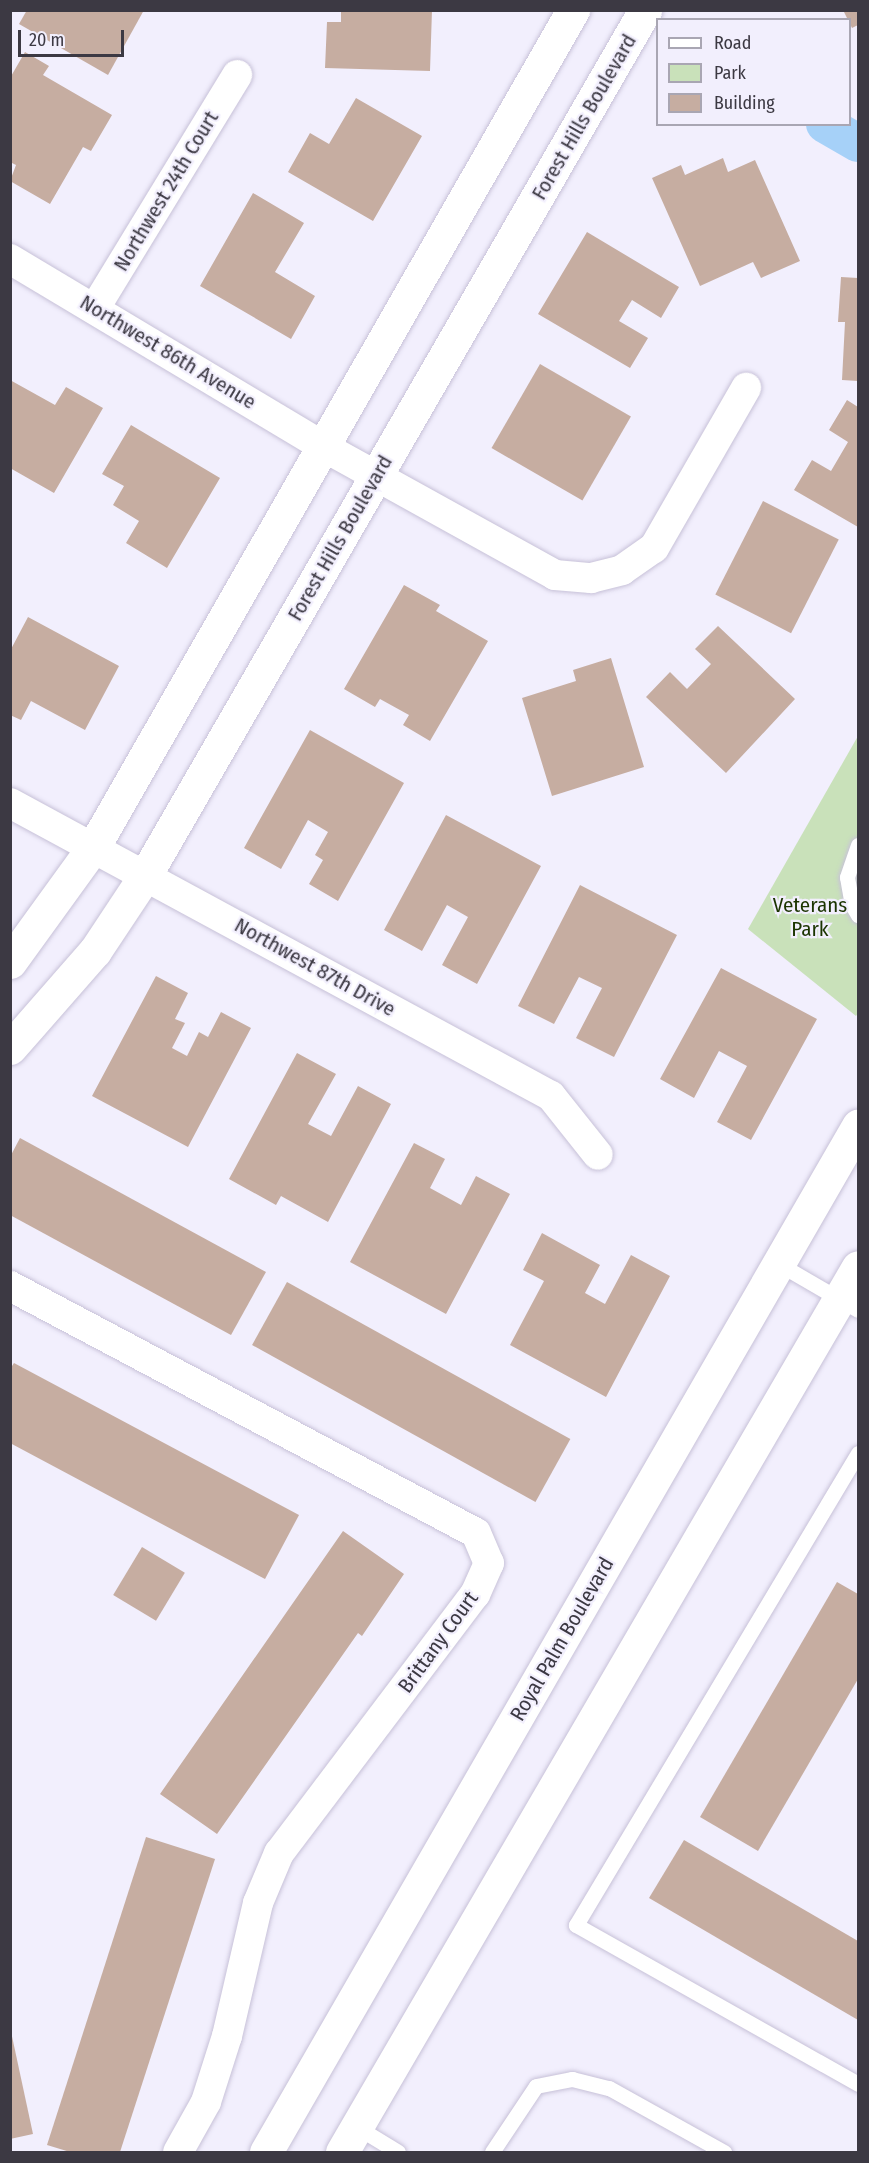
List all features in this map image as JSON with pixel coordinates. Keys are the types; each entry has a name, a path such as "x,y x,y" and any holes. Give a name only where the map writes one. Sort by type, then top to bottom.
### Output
{"street":[{"path":"10,962 94,846 573,10"},
{"name":"Forest Hills Boulevard","path":"10,1048 95,951 146,874 645,10"},
{"name":"Northwest 24th Court","path":"95,308 237,75"},
{"name":"Northwest 86th Avenue","path":"10,259 324,447 555,575 591,578 622,570 654,548 746,388"},
{"name":"Northwest 87th Drive","path":"10,803 146,874 551,1096 598,1155"},
{"name":"Royal Palm Boulevard","path":"266,2152 858,1126"},
{"path":"350,2140 849,1304 858,1267"},
{"name":"Brittany Court","path":"10,1286 476,1533 489,1563 475,1594 279,1853 258,1903 227,2036 206,2102 178,2152"}],"lane":[{"path":"858,845 847,877 852,905 858,915"},
{"path":"778,1264 849,1304"},
{"path":"858,1453 576,1925 858,2084"},
{"path":"492,2152 536,2086 572,2079 609,2088 724,2152"},
{"path":"350,2140 398,2152"}],"green space":[{"name":"Veterans Park","path":"858,736 858,1013 856,1016 748,929"}],"building":[{"path":"27,10 144,10 108,75 19,24"},
{"path":"341,10 432,10 430,71 325,68 327,22 341,22"},
{"path":"843,10 858,10 858,25 852,28 851,18 847,18"},
{"path":"25,52 49,66 43,75 112,115 91,151 83,147 50,204 10,181 16,165 10,162 10,78"},
{"path":"356,98 422,136 373,221 288,172 310,133 329,144"},
{"path":"723,158 728,172 755,160 800,261 761,278 753,262 700,286 652,178 681,165 685,175"},
{"path":"253,193 304,223 275,272 315,296 291,339 200,286"},
{"path":"587,232 679,287 661,318 632,300 619,321 648,338 630,368 538,314"},
{"path":"841,277 858,278 858,381 842,380 845,322 838,322"},
{"path":"540,364 631,416 582,501 492,448"},
{"path":"10,380 55,405 66,387 103,408 54,493 10,468"},
{"path":"847,400 858,407 858,527 794,490 812,460 831,471 848,442 829,430"},
{"path":"131,425 220,478 167,568 126,543 139,521 113,505 124,486 102,474"},
{"path":"763,501 839,540 791,633 715,595"},
{"path":"404,585 440,605 436,611 488,641 430,741 403,725 409,715 380,699 375,707 344,689"},
{"path":"28,617 119,666 85,730 31,701 21,720 10,715 10,651"},
{"path":"718,626 795,699 726,773 646,697 670,672 687,689 711,664 695,649"},
{"path":"611,658 644,767 552,796 522,698 576,681 573,670"},
{"path":"310,730 404,783 338,901 309,884 323,860 315,855 328,832 308,820 281,869 244,848"},
{"path":"446,815 541,866 477,984 442,965 468,917 447,905 422,951 384,930"},
{"path":"580,885 677,935 614,1057 576,1038 602,988 579,977 554,1024 518,1006"},
{"path":"721,968 817,1019 751,1140 717,1122 747,1066 719,1051 694,1098 660,1079"},
{"path":"156,976 188,993 175,1019 185,1023 172,1048 187,1056 199,1032 208,1037 221,1012 251,1028 188,1147 92,1096"},
{"path":"297,1053 336,1074 308,1124 331,1136 358,1086 391,1104 328,1222 281,1196 276,1205 229,1179"},
{"path":"20,1138 266,1272 231,1335 10,1215 10,1157"},
{"path":"414,1143 445,1159 430,1188 461,1205 476,1176 510,1194 446,1314 350,1262"},
{"path":"542,1233 600,1265 585,1293 605,1304 631,1255 670,1276 606,1397 510,1345 544,1281 523,1270"},
{"path":"287,1282 570,1439 535,1502 252,1345"},
{"path":"14,1363 299,1515 265,1579 10,1443 10,1369"},
{"path":"343,1531 404,1574 362,1636 358,1633 217,1834 160,1794"},
{"path":"142,1547 185,1573 156,1621 113,1595"},
{"path":"837,1582 858,1594 858,1679 758,1851 700,1817"},
{"path":"146,1837 215,1859 120,2152 70,2152 47,2145"},
{"path":"684,1840 858,1941 858,2020 649,1898"},
{"path":"10,2027 33,2134 10,2139"}],"waterway":[{"path":"828,126 858,143"}]}
